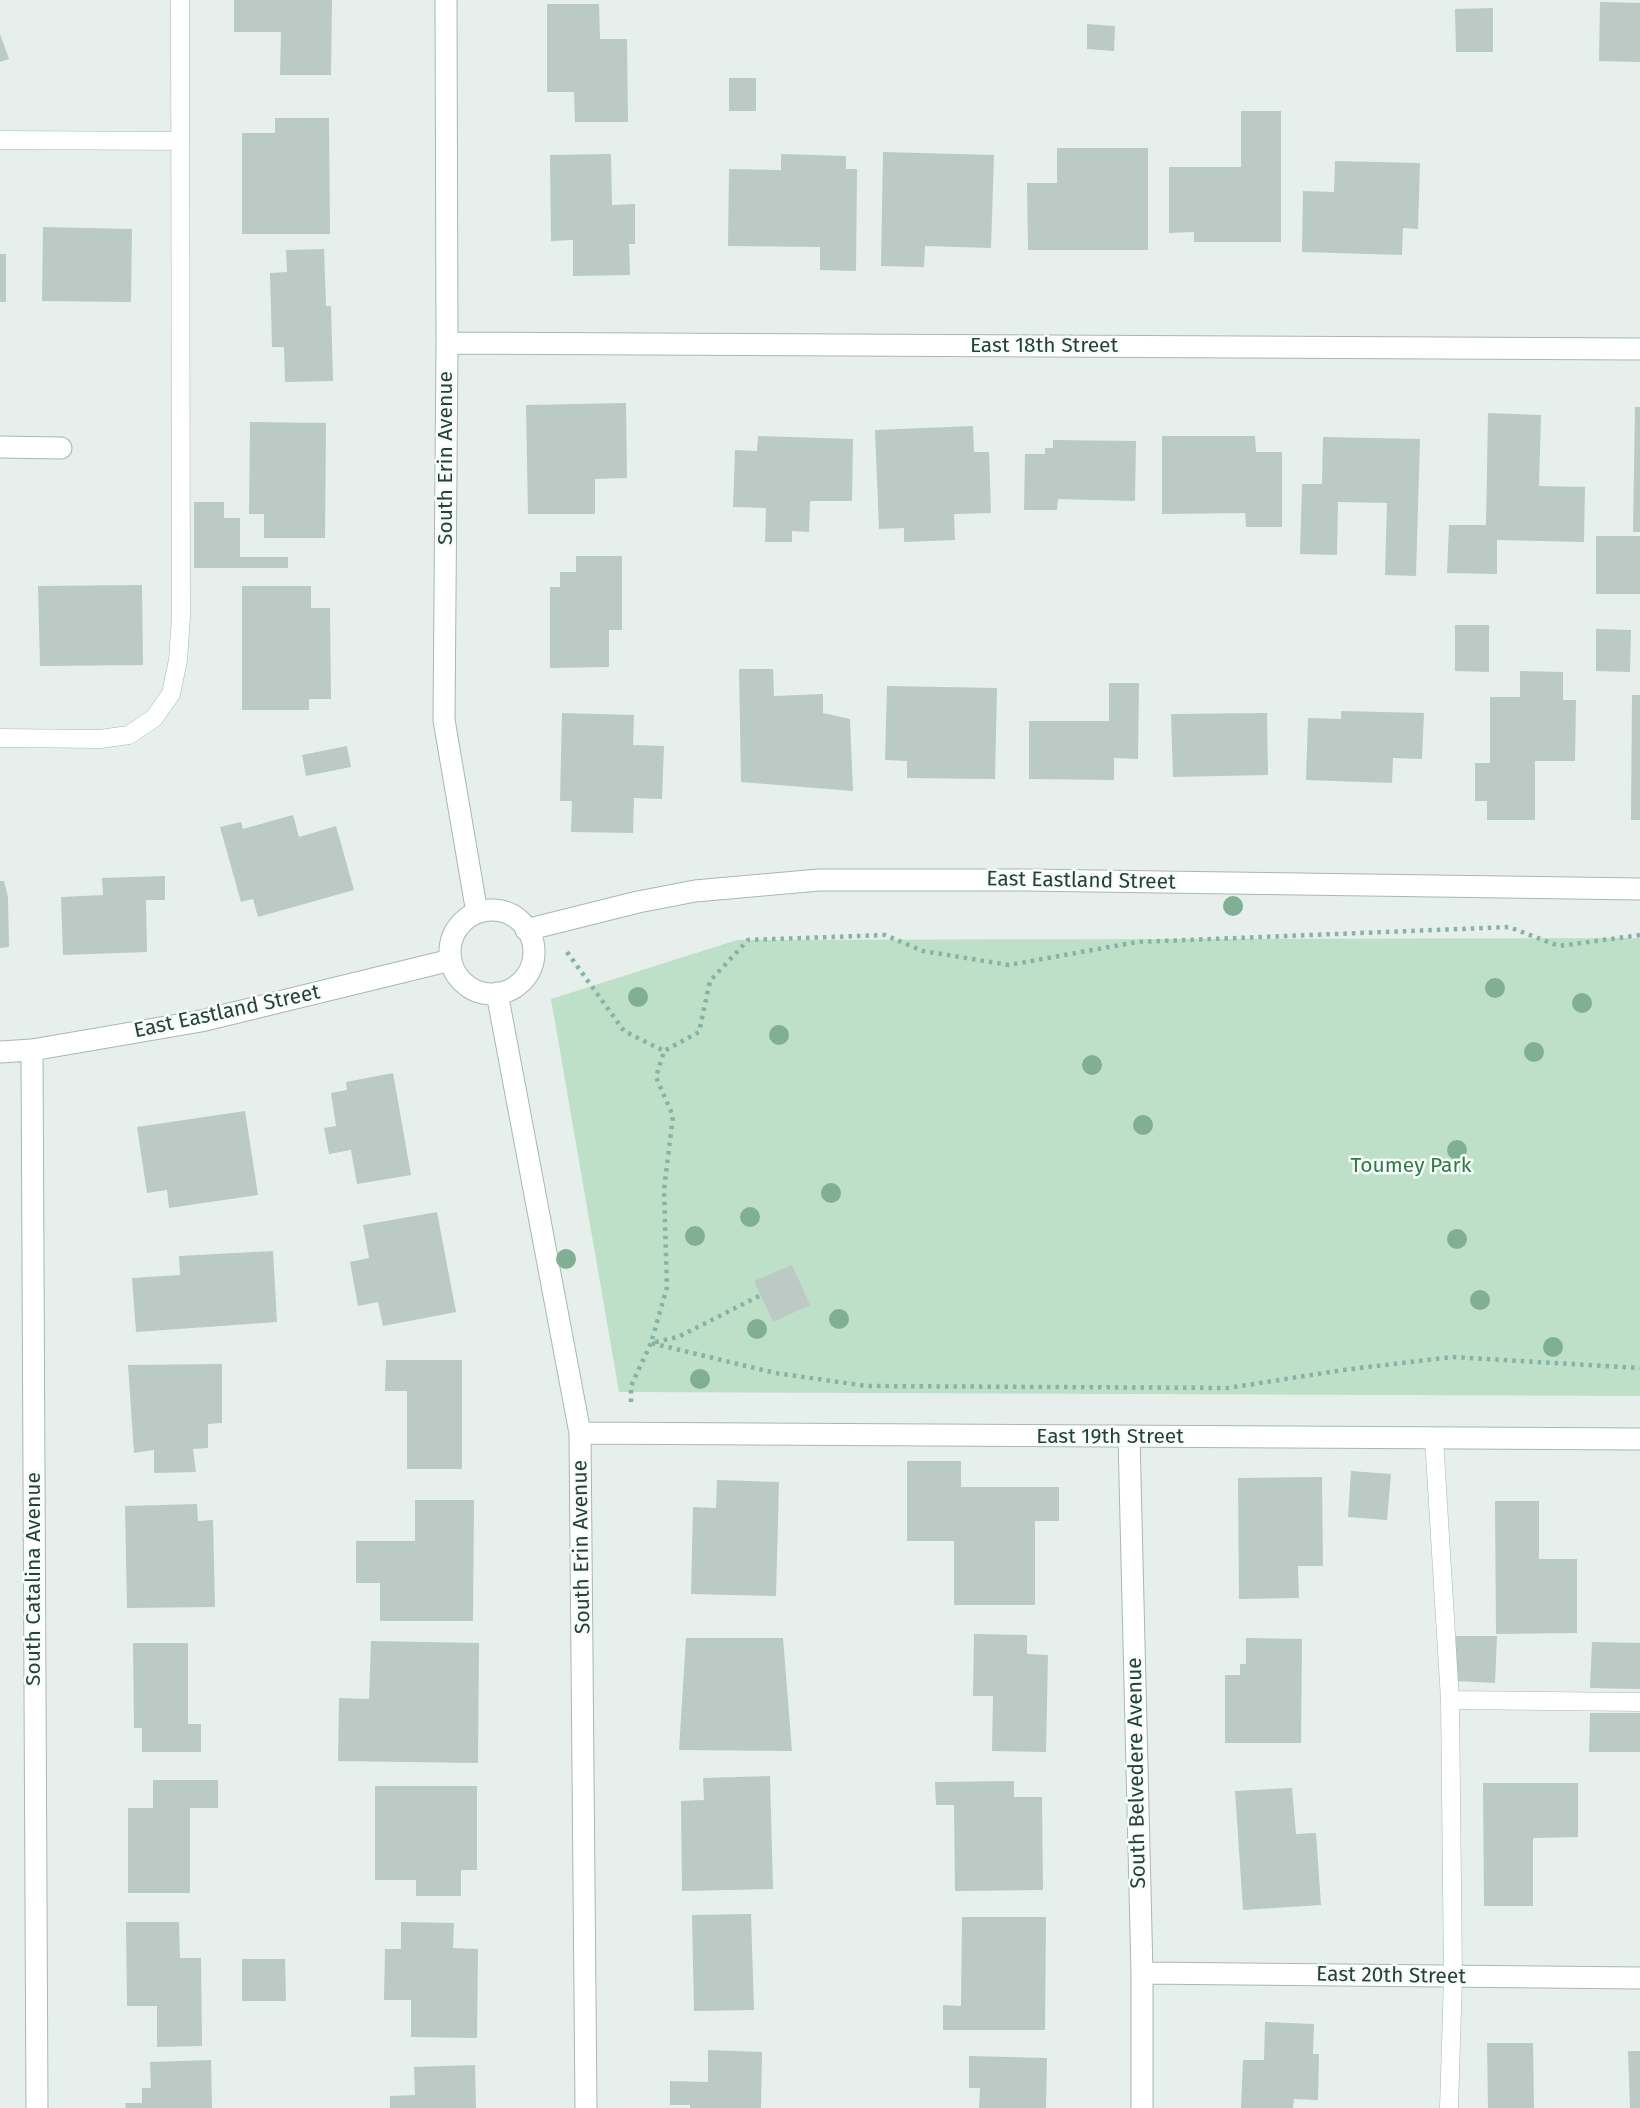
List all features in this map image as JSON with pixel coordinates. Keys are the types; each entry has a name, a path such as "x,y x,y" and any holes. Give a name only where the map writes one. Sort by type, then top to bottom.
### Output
{"street":[{"name":"South Erin Avenue","path":"446,0 444,720 477,913"},
{"name":"East 18th Street","path":"447,343 1640,349"},
{"path":"0,447 61,448"},
{"name":"East Eastland Street","path":"526,930 695,891 819,880 1026,880 1640,889"},
{"path":"485,911 500,911 514,916 526,930 532,938 532,964 517,985 505,992 478,992 457,976 451,964 449,950 460,924 472,915 485,911"},
{"name":"East Eastland Street","path":"0,1052 201,1021 451,960"},
{"name":"South Erin Avenue","path":"497,993 580,1433 586,2108"},
{"name":"South Catalina Avenue","path":"32,1049 37,2108"},
{"name":"East 19th Street","path":"580,1433 1640,1438"},
{"name":"South Belvedere Avenue","path":"1129,1437 1142,1972 1142,2108"},
{"name":"East 20th Street","path":"1142,1972 1640,1978"}],"lane":[{"path":"0,738 100,739 130,734 154,718 171,694 178,660 181,617 180,0"},
{"path":"0,139 180,142"},
{"path":"1434,1438 1450,1700 1453,1977 1449,2108"},
{"path":"1450,1700 1640,1702"}],"path":[{"path":"547,924 624,1031 664,1051"},
{"path":"630,1434 631,1386 651,1343 667,1287 664,1190 673,1116 656,1077 664,1051 699,1032 710,981 748,940 885,935 923,951 1009,965 1137,943 1509,927 1559,946 1640,935"},
{"path":"651,1343 678,1337 761,1295"},
{"path":"651,1343 775,1373 867,1386 1228,1388 1343,1370 1453,1357 1640,1368"}],"green space":[{"name":"Toumey Park","path":"1640,938 1640,1396 619,1392 551,999 737,940"}],"building":[{"path":"234,0 332,0 331,75 280,75 281,32 234,32"},
{"path":"1600,2 1640,3 1640,62 1599,61"},
{"path":"547,4 599,4 600,39 627,39 628,122 575,122 574,92 547,92"},
{"path":"1493,8 1493,52 1456,52 1455,9"},
{"path":"1087,24 1115,26 1114,51 1087,49"},
{"path":"0,34 9,59 0,62"},
{"path":"729,78 756,78 756,111 729,111"},
{"path":"1241,111 1281,111 1281,242 1194,242 1194,232 1169,233 1169,167 1241,167"},
{"path":"275,118 329,118 330,234 242,234 242,133 275,133"},
{"path":"1057,148 1148,148 1148,250 1028,250 1027,183 1057,183"},
{"path":"883,152 994,155 991,248 925,246 924,267 881,266"},
{"path":"611,154 612,205 635,204 635,244 629,244 630,275 573,276 573,240 551,241 550,155"},
{"path":"781,154 846,156 846,169 857,169 856,271 820,270 820,247 728,246 729,169 781,170"},
{"path":"1335,161 1420,163 1418,229 1403,228 1402,255 1302,252 1303,191 1334,192"},
{"path":"43,227 132,229 131,302 42,301"},
{"path":"324,249 326,306 331,306 333,381 285,382 284,347 272,347 270,273 287,272 286,250"},
{"path":"0,254 6,254 6,302 0,302"},
{"path":"626,403 627,478 595,479 595,514 528,514 526,405"},
{"path":"1635,407 1640,407 1640,532 1633,532"},
{"path":"1488,413 1541,415 1539,486 1585,487 1584,542 1497,540 1497,574 1447,573 1449,525 1486,525"},
{"path":"250,422 326,423 325,538 264,538 264,514 249,514"},
{"path":"973,426 974,452 989,452 991,513 954,514 955,540 904,542 904,528 879,529 875,430"},
{"path":"758,436 853,439 852,501 810,501 809,532 792,531 792,542 765,542 766,508 733,507 735,450 757,451"},
{"path":"1162,436 1255,436 1256,452 1282,452 1282,527 1246,527 1245,513 1162,514"},
{"path":"1323,437 1420,439 1416,576 1385,575 1387,503 1338,502 1337,555 1300,554 1302,484 1322,484"},
{"path":"1053,440 1136,441 1135,501 1058,499 1057,510 1024,510 1025,454 1045,454 1045,448 1053,448"},
{"path":"194,502 224,502 224,518 240,518 240,557 288,557 288,568 194,568"},
{"path":"1596,536 1640,536 1640,594 1596,594"},
{"path":"576,556 622,556 622,630 609,630 609,667 550,668 550,587 560,587 560,572 576,572"},
{"path":"142,585 143,665 40,666 38,586"},
{"path":"242,586 311,586 311,608 330,608 331,699 309,699 309,710 242,710"},
{"path":"1455,625 1489,625 1489,672 1455,671"},
{"path":"1596,629 1631,630 1630,672 1596,671"},
{"path":"739,669 773,669 774,696 823,694 823,713 850,719 853,791 741,782"},
{"path":"1520,671 1563,672 1563,700 1576,700 1575,761 1535,761 1535,820 1487,820 1487,801 1475,801 1475,763 1490,763 1490,697 1520,697"},
{"path":"1109,683 1139,683 1138,759 1114,758 1114,780 1029,779 1029,721 1109,721"},
{"path":"887,686 997,688 995,779 907,778 907,761 885,760"},
{"path":"1632,695 1640,695 1640,820 1631,820"},
{"path":"1341,711 1424,713 1422,759 1393,758 1392,783 1306,780 1308,718 1341,719"},
{"path":"562,713 634,715 633,745 664,746 662,799 634,798 633,833 571,832 572,801 560,801"},
{"path":"1267,713 1268,775 1173,777 1171,714"},
{"path":"347,746 351,767 306,776 302,755"},
{"path":"293,815 299,837 336,826 354,890 258,917 253,899 241,902 220,827 241,822 243,829"},
{"path":"165,876 165,900 146,900 147,952 63,955 61,897 103,895 102,878"},
{"path":"0,881 4,881 8,897 9,947 0,948"},
{"path":"393,1073 411,1175 357,1184 351,1150 329,1154 324,1128 336,1126 331,1093 347,1090 346,1082"},
{"path":"245,1111 258,1195 169,1208 167,1190 147,1193 137,1127"},
{"path":"437,1212 456,1312 383,1326 378,1302 358,1306 350,1262 369,1258 363,1225"},
{"path":"273,1251 277,1322 136,1332 132,1278 180,1275 179,1256"},
{"path":"792,1265 810,1305 773,1322 754,1281"},
{"path":"386,1360 462,1360 462,1469 407,1469 407,1391 385,1391"},
{"path":"222,1364 222,1423 208,1424 208,1448 193,1449 196,1472 154,1473 154,1450 134,1453 128,1365"},
{"path":"907,1461 961,1461 961,1487 1059,1487 1059,1521 1035,1521 1035,1605 954,1605 954,1541 907,1541"},
{"path":"1351,1471 1391,1474 1387,1520 1348,1517"},
{"path":"1322,1477 1323,1566 1298,1566 1299,1598 1239,1599 1238,1478"},
{"path":"717,1480 779,1482 776,1596 691,1594 693,1507 716,1508"},
{"path":"415,1500 474,1500 473,1621 380,1621 380,1583 356,1583 356,1541 415,1541"},
{"path":"1495,1501 1539,1501 1539,1559 1577,1559 1577,1633 1496,1634"},
{"path":"197,1504 198,1521 213,1520 215,1607 127,1608 125,1506"},
{"path":"974,1634 1027,1635 1027,1654 1048,1655 1046,1752 992,1751 993,1696 973,1696"},
{"path":"1456,1636 1497,1636 1495,1683 1455,1681"},
{"path":"686,1638 783,1638 792,1751 679,1750"},
{"path":"1246,1638 1302,1639 1301,1743 1225,1743 1225,1675 1240,1675 1240,1664 1246,1664"},
{"path":"371,1641 479,1643 478,1763 338,1761 339,1698 369,1699"},
{"path":"1592,1642 1640,1643 1640,1689 1590,1688"},
{"path":"133,1643 188,1643 188,1724 201,1724 201,1752 142,1752 142,1728 134,1728"},
{"path":"1590,1713 1640,1713 1640,1752 1589,1752"},
{"path":"770,1776 773,1889 682,1891 681,1801 704,1800 703,1778"},
{"path":"153,1780 218,1780 218,1808 190,1808 190,1893 128,1893 128,1808 153,1808"},
{"path":"1014,1781 1014,1797 1042,1797 1043,1890 955,1891 954,1805 936,1805 935,1782"},
{"path":"1483,1783 1578,1783 1578,1837 1533,1838 1533,1906 1484,1906"},
{"path":"375,1786 477,1786 477,1870 461,1870 461,1896 416,1896 416,1880 375,1880"},
{"path":"1292,1788 1296,1834 1316,1833 1321,1905 1243,1910 1235,1791"},
{"path":"751,1914 754,2010 694,2011 692,1915"},
{"path":"962,1917 1046,1917 1045,2030 943,2030 943,2005 961,2006"},
{"path":"126,1922 179,1922 180,1958 201,1958 202,2046 157,2047 157,2006 127,2006"},
{"path":"401,1922 454,1923 453,1948 478,1949 477,2038 411,2037 411,2000 384,2000 385,1949 401,1949"},
{"path":"242,1959 285,1959 286,2001 242,2001"},
{"path":"1265,2022 1314,2024 1313,2054 1319,2054 1318,2100 1294,2099 1293,2108 1241,2108 1243,2060 1264,2060"},
{"path":"1487,2043 1533,2043 1534,2108 1488,2108"},
{"path":"708,2050 762,2052 761,2108 690,2108 690,2105 670,2105 670,2081 708,2082"},
{"path":"1628,2051 1640,2051 1640,2108 1630,2108"},
{"path":"969,2056 1047,2058 1046,2108 979,2108 980,2088 969,2088"},
{"path":"211,2060 212,2108 126,2108 125,2103 142,2103 142,2088 151,2088 150,2062"},
{"path":"475,2065 476,2108 390,2108 390,2096 415,2095 414,2067"}]}
